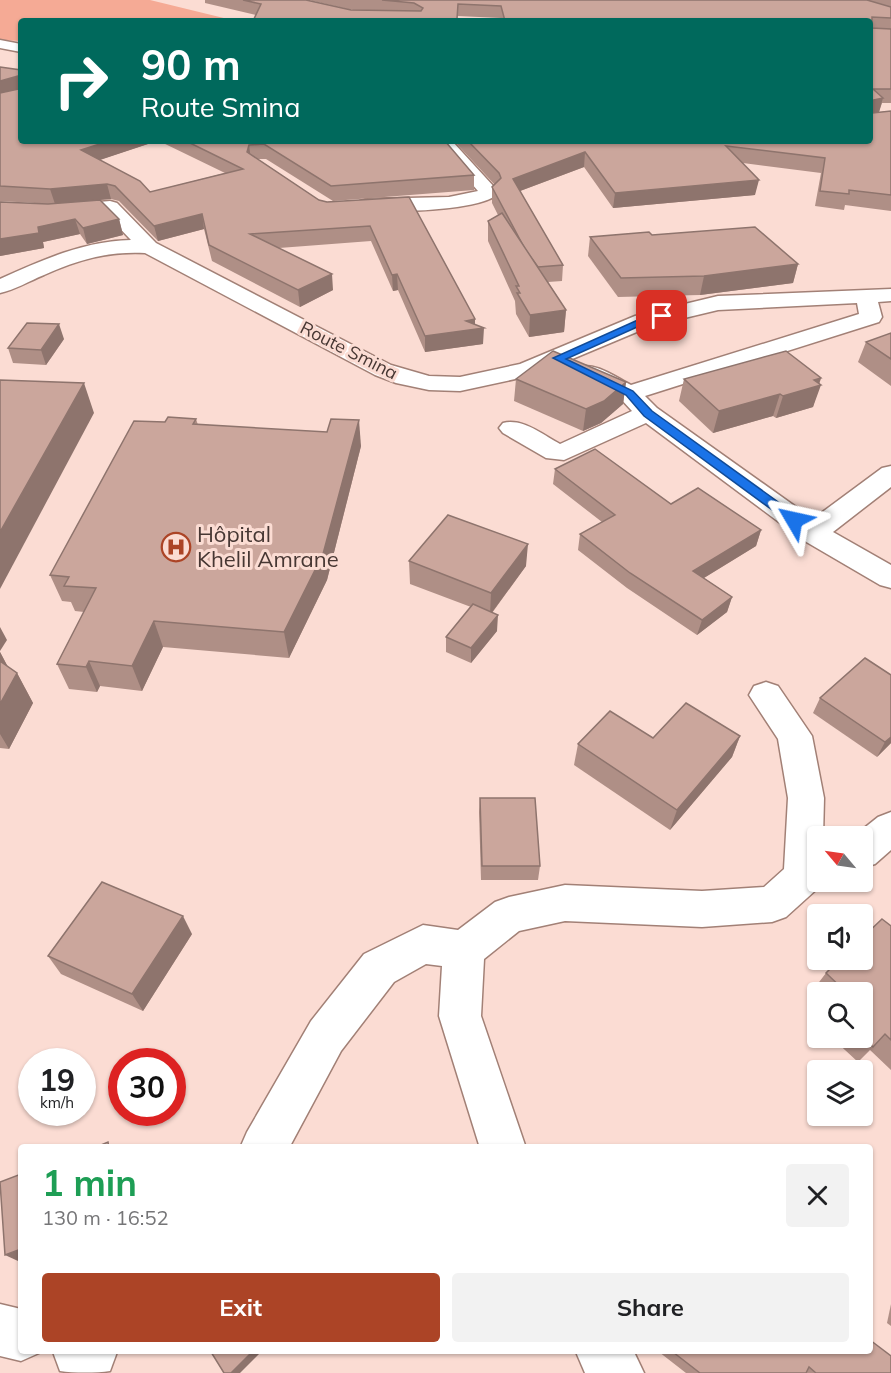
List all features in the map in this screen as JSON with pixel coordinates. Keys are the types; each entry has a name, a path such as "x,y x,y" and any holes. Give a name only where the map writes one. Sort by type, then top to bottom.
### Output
{"street":[{"path":"0,44 18,47"},
{"path":"351,207 451,202 482,198 489,193 447,144"},
{"path":"0,209 26,213 63,213 110,207 149,247"},
{"name":"Route Smina","path":"0,287 97,248 114,244 149,247 383,370 404,378 429,383 460,384 526,370 643,321 718,303 891,295"},
{"path":"629,393 871,317 866,296"},
{"path":"558,358 629,393 648,414 813,533 891,578"},
{"path":"512,428 555,452 564,452 648,414"},
{"path":"813,533 891,474"},
{"path":"766,695 795,736 806,798 807,826"},
{"path":"873,843 891,828"},
{"path":"265,1144 326,1036 379,968 423,944 464,950 509,915 565,903 702,909 772,904 807,877"},
{"path":"464,950 459,1016 502,1144"},
{"path":"0,1330 18,1334"},
{"path":"603,1354 617,1373"}],"shaded area":[{"path":"0,0 150,0 224,18 18,18 18,41 0,40"}],"building":[{"path":"243,0 306,0 351,10 421,11 423,8 414,3 382,0 867,0 891,7 891,18 504,18 501,6 458,4 457,18 254,18 261,4"},
{"path":"873,28 891,29 891,89 873,89"},
{"path":"0,67 18,70 18,76 0,81"},
{"path":"18,89 18,144 100,144 81,150 140,181 150,192 243,169 192,144 264,144 249,145 247,152 319,200 327,202 409,197 475,319 466,321 484,328 425,336 397,274 392,275 370,226 250,234 332,274 298,290 209,245 202,214 154,226 115,186 107,184 50,189 0,186 0,93"},
{"path":"873,89 883,98 873,100"},
{"path":"891,111 891,195 849,190 849,194 820,191 825,158 726,146 759,180 615,193 585,152 513,179 563,265 538,267 525,249 492,187 501,178 499,173 471,144 873,144 873,113"},
{"path":"264,144 448,144 474,175 331,186"},
{"path":"100,200 119,219 83,228 75,219 38,227 39,233 0,239 0,202 48,204"},
{"path":"502,213 566,310 530,315 517,293 520,293 516,286 519,286 488,221"},
{"path":"755,227 798,264 704,276 621,278 590,237 649,232 652,235"},
{"path":"27,323 59,324 41,350 8,348"},
{"path":"891,333 891,359 866,342"},
{"path":"553,351 626,382 604,401 586,409 516,379"},
{"path":"786,351 821,378 814,380 821,385 719,411 684,379"},
{"path":"0,380 84,383 0,532"},
{"path":"168,417 196,419 193,424 327,432 331,419 359,420 323,554 284,632 154,621 132,666 89,661 86,667 57,664 96,588 64,586 69,577 50,575 134,421 165,422"},
{"path":"595,449 671,504 698,488 761,530 693,571 732,597 702,620 630,573 580,534 615,515 555,469"},
{"path":"448,515 528,544 491,593 409,561"},
{"path":"473,604 498,615 471,648 446,637"},
{"path":"865,658 891,675 891,737 885,742 820,698"},
{"path":"0,661 17,673 0,704"},
{"path":"686,703 740,736 677,810 578,744 610,711 653,738"},
{"path":"480,798 535,798 540,866 482,866"},
{"path":"102,882 183,916 132,994 48,956"},
{"path":"882,919 891,926 891,1040 885,1034 873,1047 873,982 835,982 826,973 829,970 873,970 873,928"},
{"path":"18,1175 18,1250 5,1255 0,1182"},
{"path":"873,1342 891,1356 891,1373 816,1373 809,1367 806,1373 700,1373 676,1354 873,1354"},
{"path":"212,1354 250,1354 231,1373 224,1373"}],"place":[{"name":"Hôpital Khelil Amrane","path":"176,547"}],"route":[{"path":"662,316 643,321 558,358 629,393 648,414 794,520"}]}
